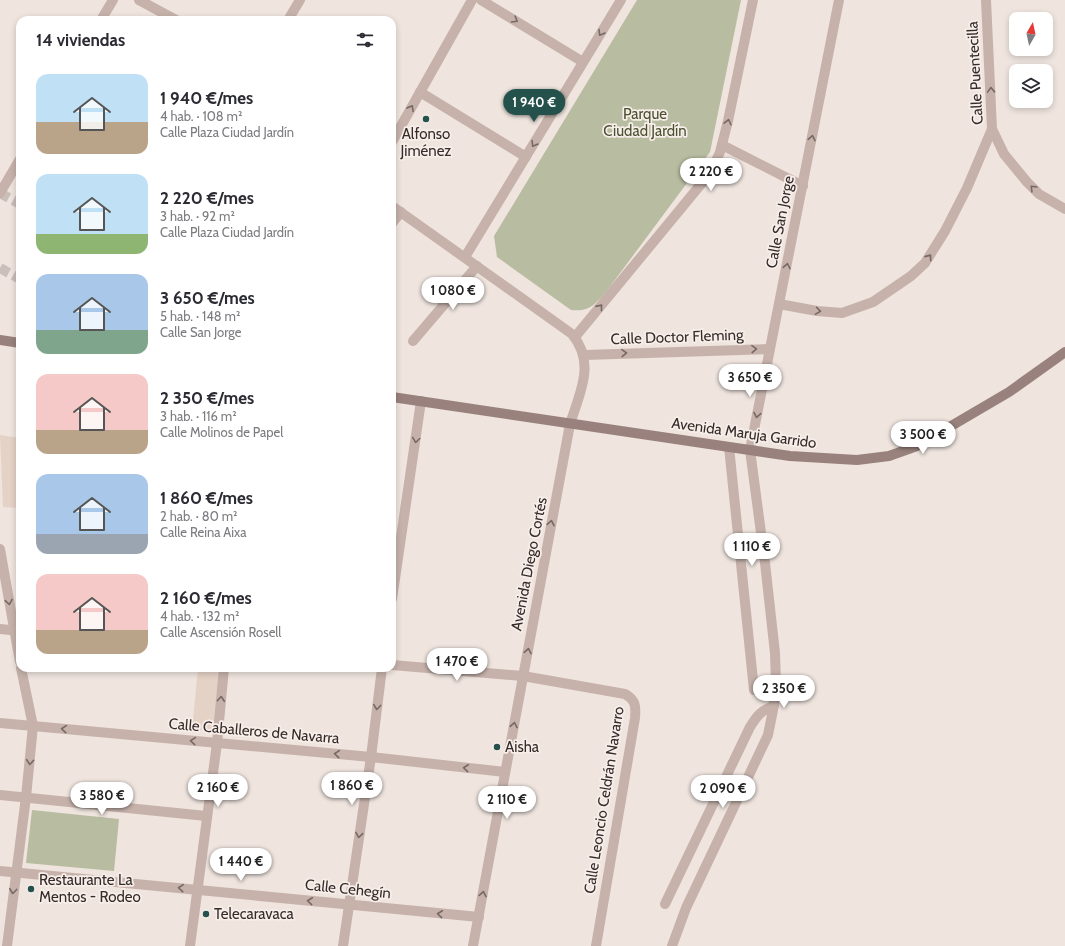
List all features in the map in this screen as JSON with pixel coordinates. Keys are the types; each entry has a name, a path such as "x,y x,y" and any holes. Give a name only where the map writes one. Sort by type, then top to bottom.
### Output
{"main road":[{"path":"0,340 16,342"},
{"name":"Avenida Maruja Garrido","path":"396,398 790,456 857,460 889,456 917,446 945,431 1009,392 1065,352"}],"street":[{"path":"103,16 113,0"},
{"path":"139,0 169,16"},
{"path":"290,16 300,0"},
{"path":"396,135 472,0"},
{"path":"481,0 583,62"},
{"path":"465,257 621,0"},
{"path":"575,337 702,185 711,172 722,145 728,121 753,0"},
{"name":"Calle San Jorge","path":"672,946 686,908 768,735 774,706 776,685 772,619 750,450 839,0"},
{"name":"Calle Puentecilla","path":"986,0 992,129 1004,154 1027,182 1039,194 1065,209"},
{"path":"420,92 526,157"},
{"path":"779,304 817,312 842,313 873,302 911,276 925,263 945,231 967,188 992,129"},
{"path":"722,145 803,186"},
{"path":"0,193 16,166"},
{"path":"396,209 575,337 580,343 585,354 586,365 584,381 570,424"},
{"path":"396,218 401,212"},
{"path":"413,340 477,266"},
{"name":"Calle Doctor Fleming","path":"585,354 770,349"},
{"path":"396,572 421,401"},
{"name":"Avenida Diego Cortés","path":"474,946 570,424"},
{"path":"729,447 754,690"},
{"path":"0,549 16,626"},
{"path":"0,629 16,631"},
{"name":"Calle Leoncio Celdrán Navarro","path":"396,665 523,676 625,694 631,697 636,708 596,946"},
{"path":"7,946 15,873 26,798 33,726 22,672"},
{"path":"190,946 206,816 217,743 224,672"},
{"path":"343,946 348,904 371,757 382,672"},
{"path":"665,904 757,714 764,709 774,706"},
{"name":"Calle Caballeros de Navarra","path":"0,723 371,757 505,772"},
{"path":"0,794 26,798 206,816"},
{"name":"Calle Cehegín","path":"0,871 479,917"}],"green space":[{"name":"Parque Ciudad Jardín","path":"637,0 741,0 710,152 606,292 591,307 583,310 571,310 497,257 494,236"},
{"path":"32,810 119,819 114,871 26,863"}],"shaded area":[{"path":"0,435 16,437 16,508 3,507"},
{"path":"198,672 224,672 218,730 192,730"}],"tunnel":[{"path":"0,193 16,202"},
{"path":"0,268 16,277"}],"place":[{"name":"Alfonso Jiménez","path":"426,119"},
{"name":"Aisha","path":"497,747"},
{"name":"Restaurante La Mentos - Rodeo","path":"31,889"},
{"name":"Telecaravaca","path":"206,914"}]}
